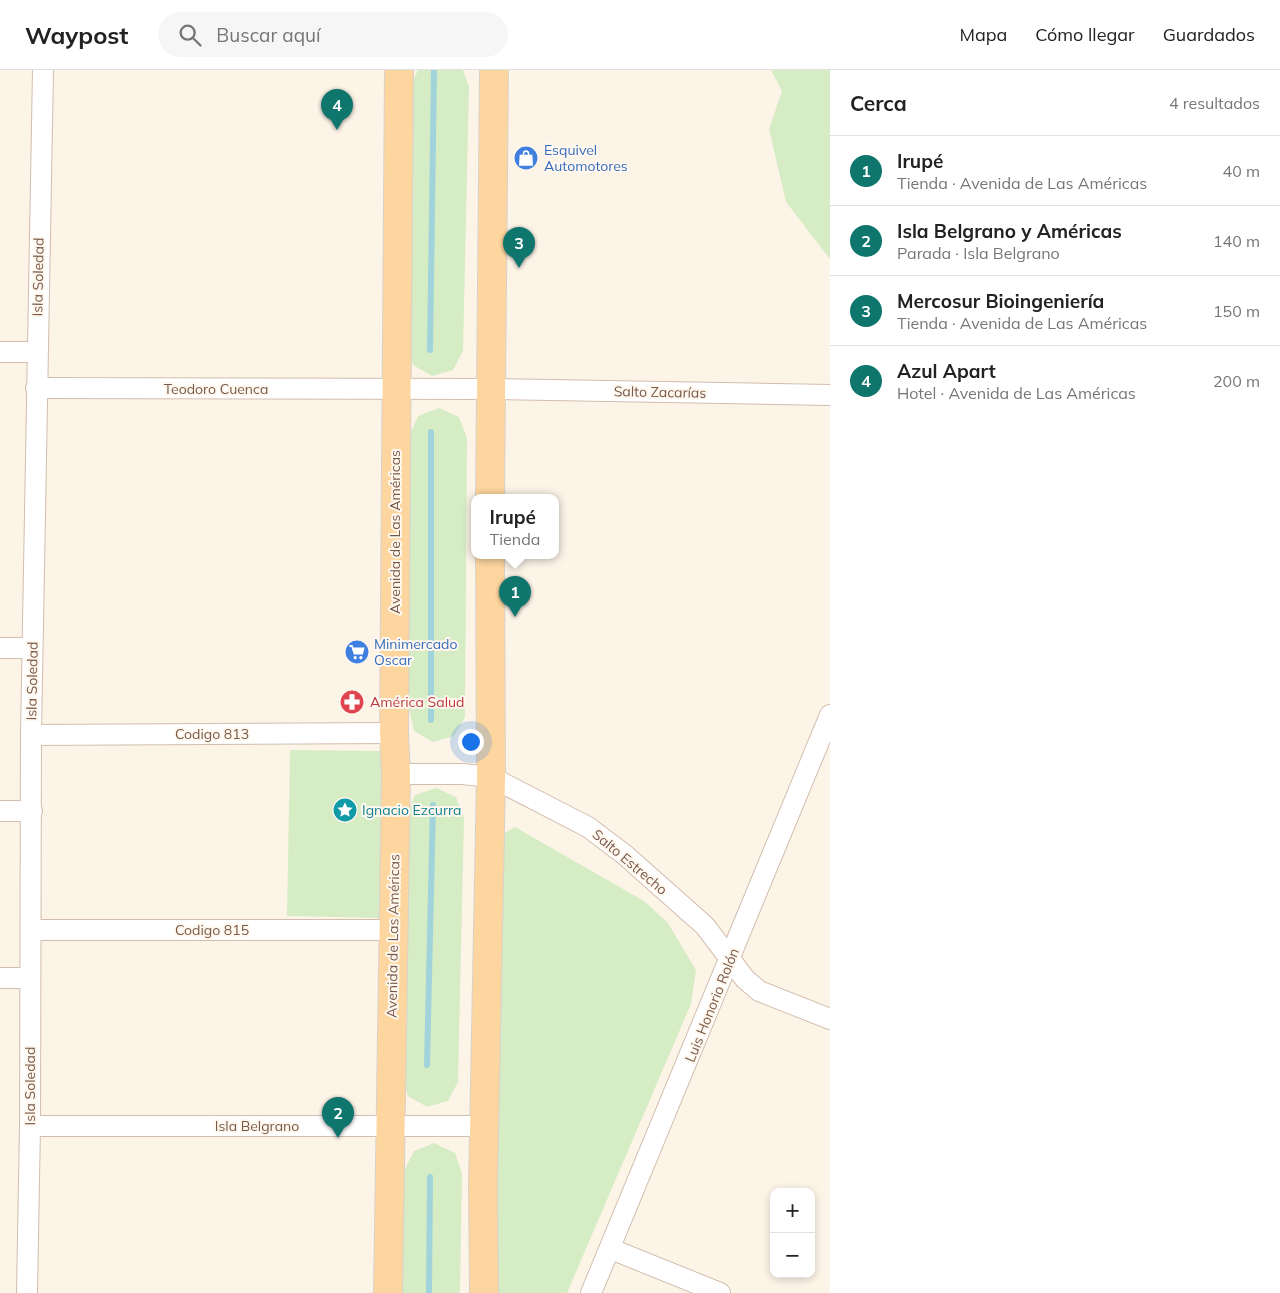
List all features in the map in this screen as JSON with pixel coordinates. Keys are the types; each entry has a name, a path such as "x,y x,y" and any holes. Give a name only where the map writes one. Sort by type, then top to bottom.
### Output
{"main road":[{"name":"Avenida de Las Américas","path":"388,1293 392,930 396,774 394,733 398,70"},
{"path":"490,494 494,70"},
{"path":"484,1293 484,1126 491,777 490,559"}],"street":[{"name":"Isla Soledad","path":"27,1293 30,1126 32,648 43,70"},
{"path":"0,352 37,352"},
{"name":"Teodoro Cuenca","path":"36,388 490,390"},
{"name":"Salto Zacarías","path":"490,390 830,396"},
{"path":"0,648 32,648"},
{"name":"Luis Honorio Rolón","path":"591,1293 611,1249 830,715"},
{"name":"Codigo 813","path":"31,735 394,733"},
{"name":"Salto Estrecho","path":"396,774 462,774 491,777 588,828 625,855 705,926 745,979 759,991 830,1019"},
{"path":"0,811 32,811"},
{"name":"Codigo 815","path":"31,930 392,930"},
{"path":"0,978 30,978"},
{"name":"Isla Belgrano","path":"30,1126 484,1126"},
{"path":"611,1249 720,1293"}],"green space":[{"path":"418,70 463,70 469,87 463,351 453,370 432,376 413,365 407,344 411,85"},
{"path":"771,70 830,70 830,259 786,202 769,129 782,91"},
{"path":"439,408 459,417 467,438 465,717 454,736 433,742 414,731 409,710 409,436 418,416"},
{"path":"290,750 384,751 382,918 287,916"},
{"path":"436,788 456,797 464,818 458,1082 448,1101 427,1107 408,1096 402,1075 406,816 415,795"},
{"path":"515,827 644,901 668,923 696,970 691,1004 567,1293 496,1293 503,834"},
{"path":"434,1143 455,1153 462,1173 460,1293 402,1293 404,1171 414,1151"}],"waterway":[{"path":"430,350 434,72"},
{"path":"431,432 431,720"},
{"path":"427,1065 433,805"},
{"path":"429,1293 430,1177"}],"place":[{"name":"Azul Apart","path":"337,130"},
{"name":"Esquivel Automotores","path":"526,158"},
{"name":"Mercosur Bioingeniería","path":"519,268"},
{"name":"Irupé","path":"515,617"},
{"name":"Minimercado Oscar","path":"357,652"},
{"name":"América Salud","path":"352,702"},
{"name":"Ignacio Ezcurra","path":"345,810"},
{"name":"Isla Belgrano y Américas","path":"338,1138"}]}
